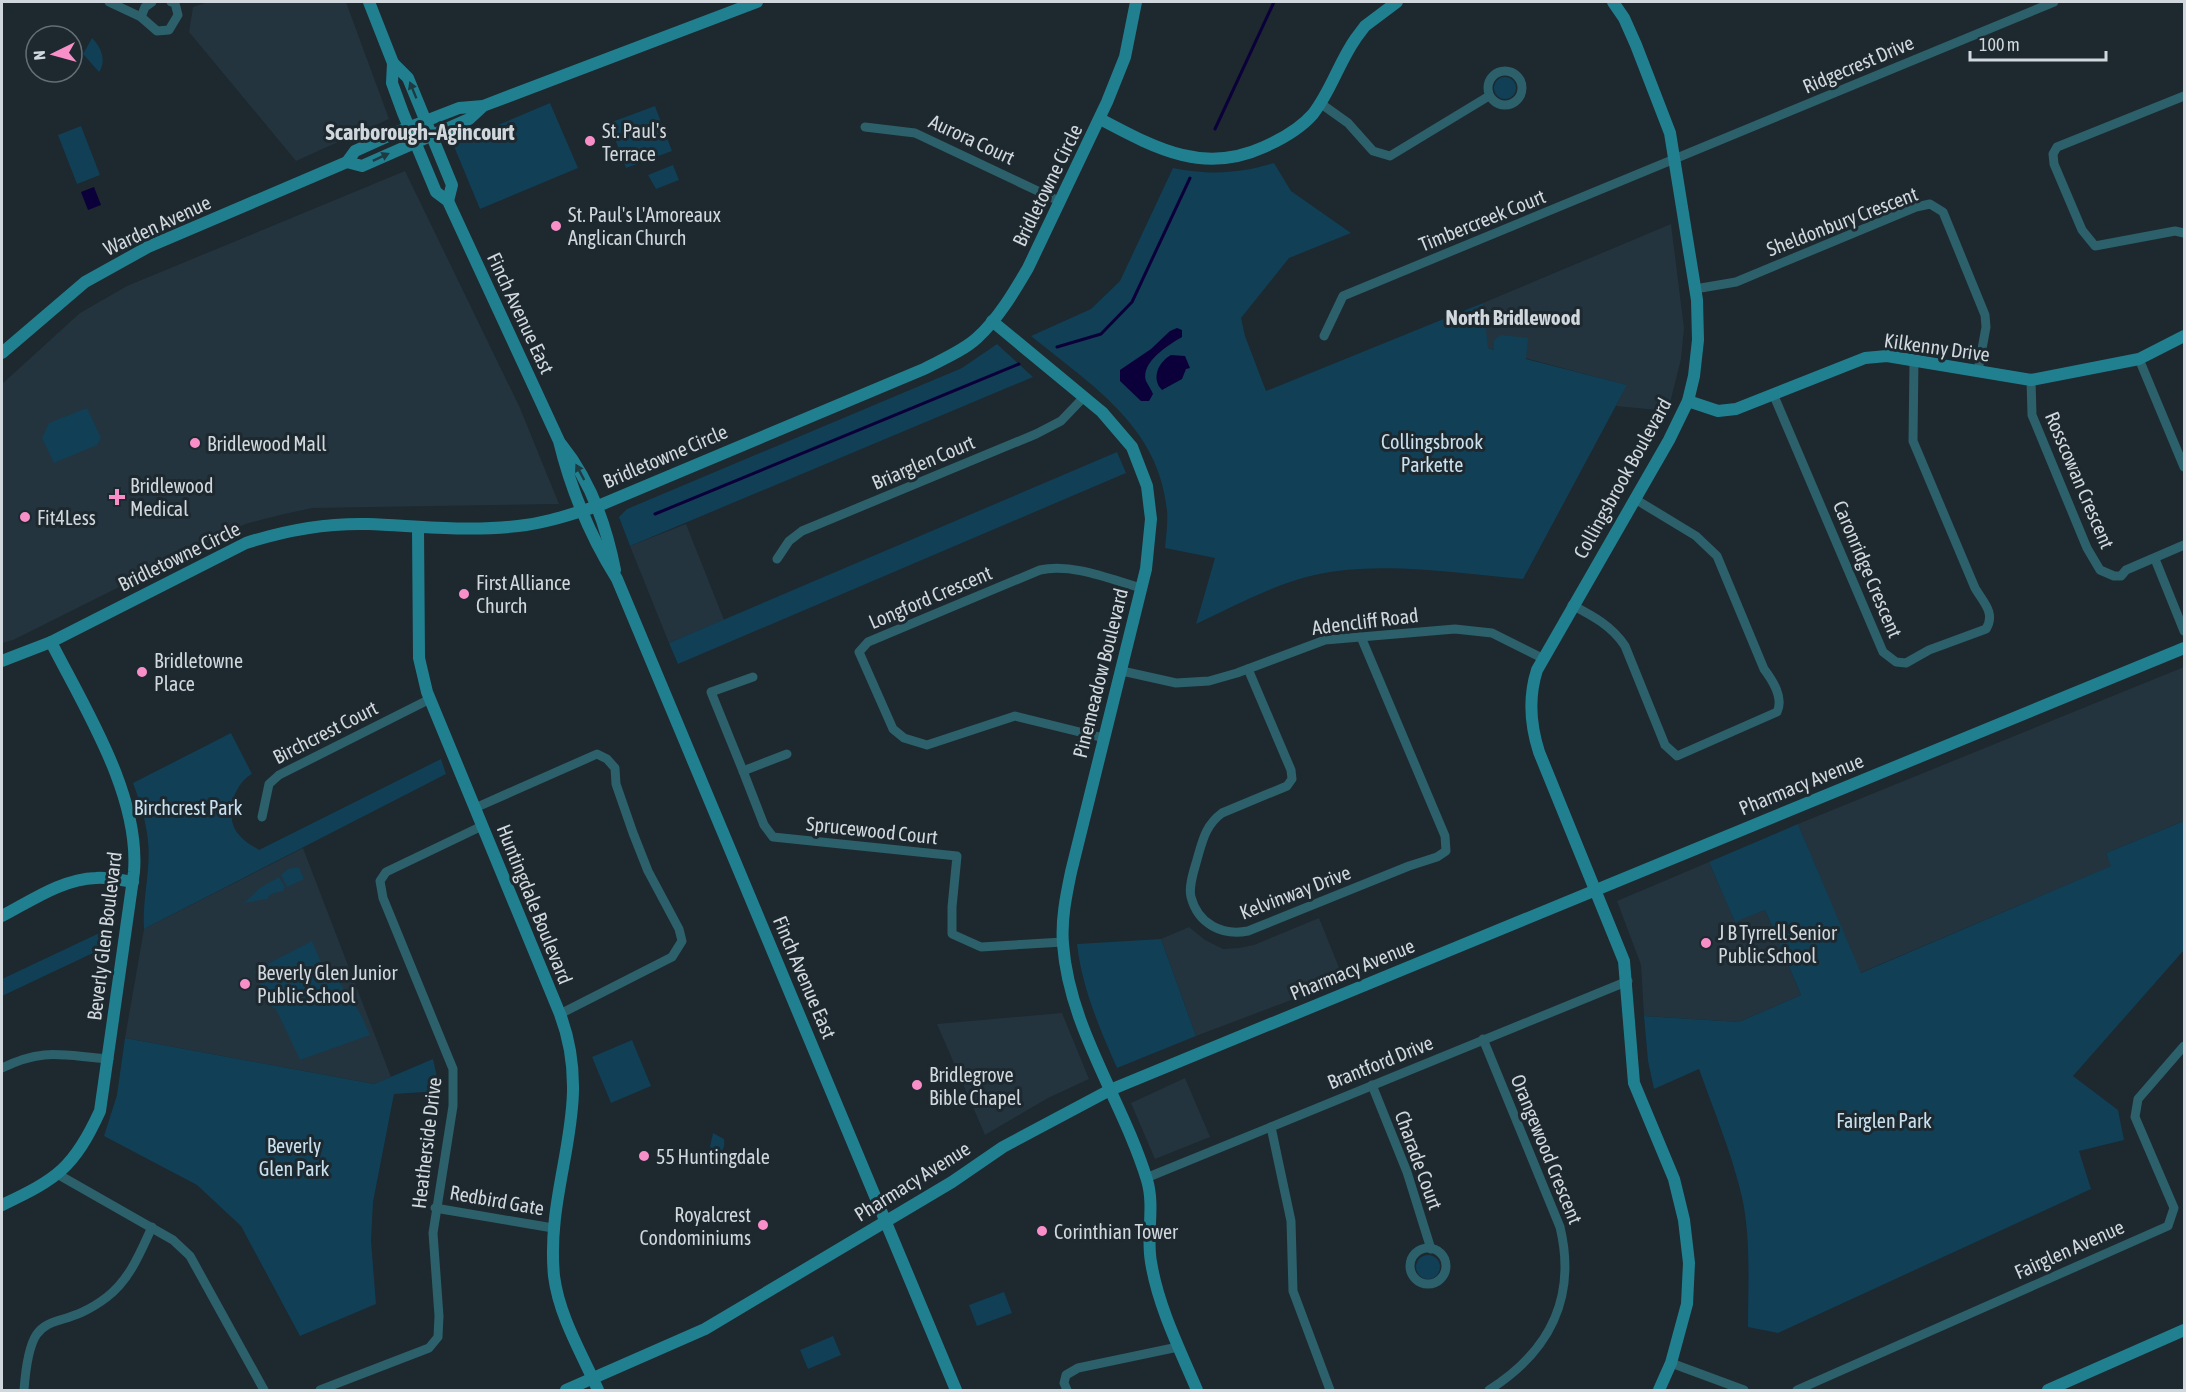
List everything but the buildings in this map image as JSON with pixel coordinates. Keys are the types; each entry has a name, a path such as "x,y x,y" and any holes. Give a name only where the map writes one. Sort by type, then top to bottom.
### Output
{"street":[{"path":"109,2 141,17 157,31 169,30 178,15 175,3 171,2"},
{"path":"141,17 145,7 152,2"},
{"name":"Finch Avenue East","path":"369,2 393,63 408,78 452,185 448,201"},
{"name":"Warden Avenue","path":"2,353 85,282 139,252 347,162 355,151 459,108 483,106 757,2"},
{"name":"Bridletowne Circle","path":"2,661 51,642 230,550 278,533 330,525 516,527 547,522 582,512 924,369 977,339 1028,268 1100,119 1125,57 1136,2"},
{"path":"1100,119 1173,153 1197,159 1217,160 1247,155 1281,140 1308,119 1320,103 1343,58 1360,32 1397,2"},
{"name":"Collingsbrook Boulevard","path":"1613,2 1624,18 1665,117 1675,160 1695,289 1698,340 1688,401 1635,499 1542,658 1531,690 1531,720 1535,738 1622,953 1628,981 1634,1083 1674,1179 1684,1220 1688,1248 1687,1304 1671,1363 1659,1390"},
{"name":"Ridgecrest Drive","path":"1675,160 2054,2"},
{"name":"Finch Avenue East","path":"393,63 392,83 436,192 448,201 559,441 566,471 582,512 597,547 617,579 956,1390"},
{"path":"1320,103 1356,130 1373,151 1390,156 1489,96"},
{"path":"2184,96 2065,143 2057,147 2053,154 2054,164 2082,230 2095,246 2175,231 2184,233"},
{"name":"Warden Avenue","path":"347,162 362,166 469,119 483,106"},
{"name":"Aurora Court","path":"865,127 915,133 1059,201"},
{"name":"Timbercreek Court","path":"1324,336 1343,296 1675,160"},
{"name":"Sheldonbury Crescent","path":"1695,289 1736,282 1916,207 1930,204 1943,212 1985,315 1986,327 1978,371"},
{"name":"Pinemeadow Boulevard","path":"992,321 1084,397 1122,433 1132,447 1143,472 1151,519 1141,588 1071,872 1064,912 1063,942 1072,991 1146,1178 1150,1211 1150,1260 1155,1281 1178,1347 1197,1390"},
{"name":"Kilkenny Drive","path":"1688,401 1709,409 1728,411 1774,396 1865,358 1887,356 2031,380 2139,359 2184,336"},
{"path":"2139,359 2184,467"},
{"name":"Caronridge Crescent","path":"1774,396 1883,652 1896,662 1906,663 1929,650 1986,628 1991,619 1990,610 1975,588 1913,441 1914,360"},
{"name":"Rosscowan Crescent","path":"2031,380 2032,414 2096,565 2106,574 2121,576 2126,570 2184,545"},
{"name":"Briarglen Court","path":"777,559 789,541 802,531 1036,434 1061,420 1084,397"},
{"name":"Finch Avenue East","path":"559,441 574,460 598,506 609,540 617,579"},
{"path":"1572,605 1609,626 1618,635 1625,646 1665,745 1677,756 1777,712 1780,701 1775,687 1764,669 1717,556 1696,536 1635,499"},
{"name":"Huntingdale Boulevard","path":"418,527 419,658 430,699 560,1014 571,1050 575,1091 553,1228 554,1275 558,1297 595,1385"},
{"path":"2155,559 2184,631"},
{"name":"Longford Crescent","path":"1104,738 1015,716 927,745 917,743 893,729 859,652 868,642 1040,570 1049,568 1075,570 1141,588"},
{"name":"Adencliff Road","path":"1122,671 1176,683 1209,681 1325,640 1465,628 1492,633 1542,658"},
{"name":"Kelvinway Drive","path":"1248,669 1292,770 1292,779 1287,786 1222,813 1214,819 1204,833 1193,875 1191,896 1206,922 1220,931 1235,934 1248,931 1418,862 1437,857 1446,851 1445,836 1361,637"},
{"name":"Beverly Glen Boulevard","path":"2,1205 59,1175 87,1140 100,1111 132,882 135,841 125,795 51,642"},
{"name":"Pharmacy Avenue","path":"566,1390 595,1385 705,1329 886,1222 1003,1147 1110,1090 2184,648"},
{"name":"Sprucewood Court","path":"753,677 711,692 764,825 773,837 957,856 952,934 981,946 1063,942"},
{"name":"Birchcrest Court","path":"262,817 269,784 279,775 430,699"},
{"name":"Huntingdale Boulevard","path":"475,808 597,754 608,759 615,768 616,784 633,833 648,871 680,929 682,941 672,957 560,1014"},
{"path":"743,771 787,754"},
{"name":"Heatherside Drive","path":"320,1390 429,1348 438,1337 439,1317 433,1249 435,1208 453,1106 453,1069 383,898 380,881 386,872 482,826"},
{"path":"2,916 62,885 78,880 97,877 132,882"},
{"name":"Brantford Drive","path":"1146,1178 1628,981"},
{"name":"Orangewood Crescent","path":"1482,1039 1560,1227 1565,1259 1563,1289 1552,1326 1532,1356 1489,1390"},
{"name":"Fairglen Avenue","path":"1797,1390 2169,1226 2174,1208 2135,1117 2138,1099 2184,1046"},
{"path":"2,1068 24,1057 43,1053 108,1059"},
{"name":"Charade Court","path":"1372,1085 1407,1172 1431,1249"},
{"path":"1271,1127 1291,1221 1293,1291 1330,1390"},
{"path":"59,1175 152,1227 173,1240 190,1256 264,1390"},
{"name":"Redbird Gate","path":"435,1208 553,1228"},
{"path":"24,1390 27,1353 37,1332 51,1321 105,1299 133,1268 152,1227"},
{"path":"2048,1390 2184,1330"},
{"path":"1067,1390 1064,1383 1066,1375 1078,1368 1178,1347"},
{"path":"1671,1363 1744,1390"}],"shaded area":[{"path":"208,2 346,2 389,119 296,161 189,32 193,7"},
{"path":"405,171 520,408 559,504 312,508 280,515 245,524 13,640 2,643 2,384 80,313 127,286"},
{"path":"94,187 101,205 88,210 81,192"},
{"path":"1671,224 1684,328 1681,359 1668,411 1616,406 1626,385 1487,348 1483,303"},
{"path":"1177,328 1182,330 1182,337 1157,354 1147,367 1146,381 1153,394 1149,401 1141,401 1120,381 1120,370"},
{"path":"1171,355 1185,356 1190,368 1186,369 1182,379 1162,390 1157,381 1158,371 1166,358"},
{"path":"686,524 724,620 669,643 630,546"},
{"path":"2184,667 2184,821 2106,853 2112,866 1860,973 1798,824"},
{"name":"Beverly Glen Junior Public School","path":"303,848 391,1077 374,1084 125,1038 144,929"},
{"name":"J B Tyrrell Senior Public School","path":"1709,862 1735,921 1765,910 1801,995 1739,1022 1644,1016 1641,965 1617,901"},
{"path":"1319,918 1344,980 1196,1036 1161,939 1189,927 1205,940 1223,949 1239,948 1254,945"},
{"path":"1062,1013 1089,1079 1048,1098 985,1135 937,1024"},
{"path":"1185,1078 1210,1137 1155,1159 1131,1103"}],"green space":[{"path":"92,38 102,54 103,63 99,72 84,55"},
{"path":"1505,77 1513,80 1516,88 1513,96 1505,99 1497,96 1494,88 1497,80"},
{"path":"550,103 578,168 480,209 453,144"},
{"path":"655,106 672,151 626,168 609,123"},
{"path":"81,126 100,175 77,184 58,135"},
{"name":"Collingsbrook Parkette","path":"1274,163 1291,191 1351,233 1289,258 1241,318 1245,336 1266,391 1483,303 1488,348 1494,350 1494,340 1501,335 1528,338 1526,359 1627,385 1523,579 1407,569 1349,570 1293,581 1256,595 1196,624 1215,558 1165,548 1167,511 1161,481 1151,455 1136,431 1098,390 1031,336 1091,309 1120,281 1173,168 1199,172 1224,172"},
{"path":"673,165 679,180 656,189 648,175"},
{"path":"997,344 1033,377 630,546 619,517 627,509 962,368"},
{"path":"87,408 101,438 97,445 54,463 42,438 49,423"},
{"path":"1117,452 1126,473 678,664 669,643"},
{"name":"Birchcrest Park","path":"231,733 252,774 245,779 235,794 232,802 232,821 240,836 259,850 441,759 446,774 144,929 148,841 146,826 133,783"},
{"name":"Fairglen Park","path":"2184,821 2184,950 2073,1076 2118,1110 2124,1140 2079,1151 2091,1189 1778,1333 1748,1327 1747,1229 1742,1197 1728,1149 1699,1069 1654,1089 1648,1061 1644,1016 1739,1022 1801,995 1765,910 1735,922 1709,862 1798,824 1861,973 2111,866 2106,853"},
{"path":"299,867 304,879 287,887 281,875 288,869"},
{"path":"279,877 285,887 283,891 271,894 267,899 244,903 260,888"},
{"path":"110,928 110,945 2,996 2,979"},
{"path":"1161,939 1196,1036 1117,1068 1087,992 1077,944"},
{"path":"312,941 329,981 339,982 360,1013 370,1035 300,1060 276,1009 270,1006 254,971"},
{"name":"Beverly Glen Park","path":"125,1038 374,1084 433,1059 440,1091 394,1094 373,1202 371,1241 376,1304 300,1336 241,1226 197,1185 104,1136 117,1095"},
{"path":"632,1040 651,1086 611,1103 592,1057"},
{"path":"713,1133 724,1139 724,1147 707,1160"},
{"path":"1428,1255 1436,1259 1440,1267 1436,1275 1428,1279 1420,1275 1416,1267 1420,1259"},
{"path":"1004,1292 1012,1313 977,1326 969,1305"},
{"path":"833,1336 841,1355 808,1369 800,1350"}],"waterway":[{"path":"1215,129 1274,2"},
{"path":"1057,347 1101,334 1132,302 1190,178"},
{"path":"655,514 1019,364"}],"place":[{"name":"St. Paul's Terrace","path":"590,141"},
{"name":"St. Paul's L'Amoreaux Anglican Church","path":"556,226"},
{"name":"Bridlewood Mall","path":"195,443"},
{"name":"Bridlewood Medical","path":"117,497"},
{"name":"Fit4Less","path":"25,517"},
{"name":"First Alliance Church","path":"464,594"},
{"name":"Bridletowne Place","path":"142,672"},
{"name":"J B Tyrrell Senior Public School","path":"1706,943"},
{"name":"Beverly Glen Junior Public School","path":"245,984"},
{"name":"Bridlegrove Bible Chapel","path":"917,1085"},
{"name":"55 Huntingdale","path":"644,1156"},
{"name":"Royalcrest Condominiums","path":"763,1225"},
{"name":"Corinthian Tower","path":"1042,1231"}],"district":[{"name":"Scarborough–Agincourt","path":"420,132"},
{"name":"North Bridlewood","path":"1513,317"}]}
